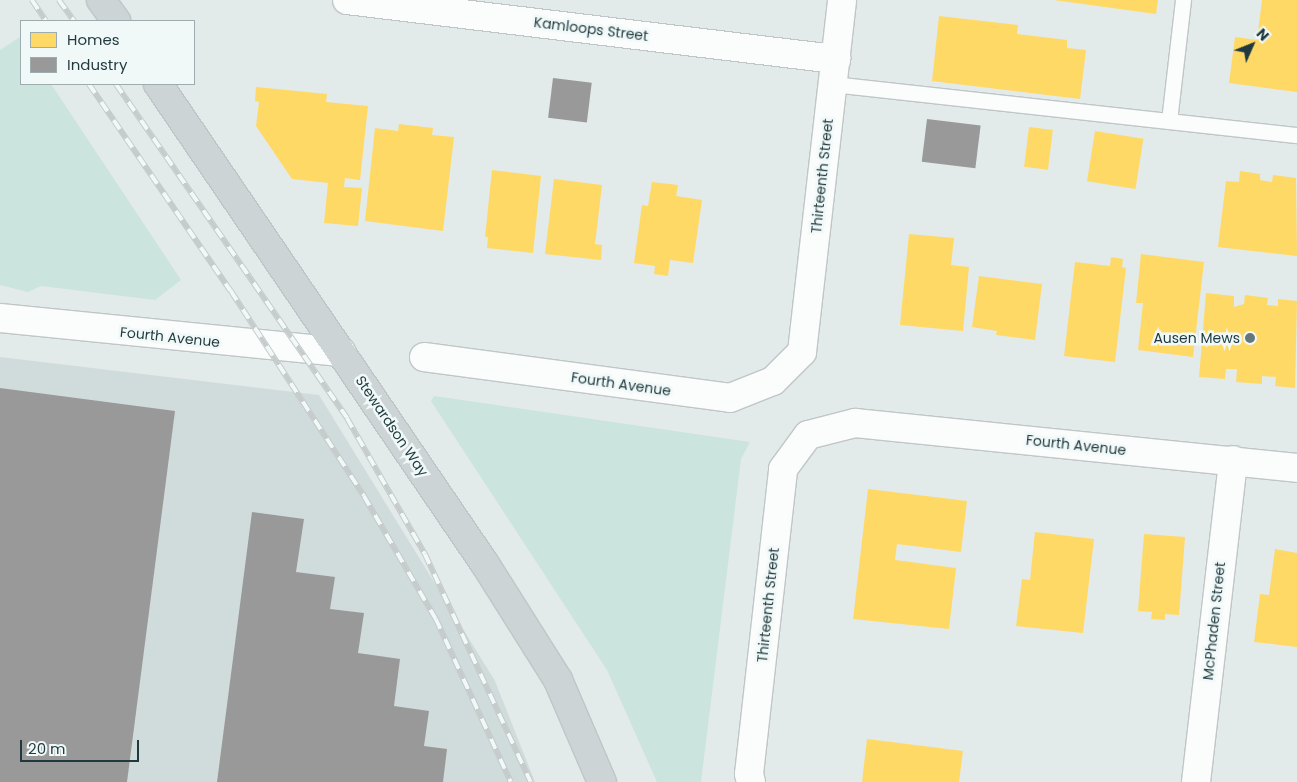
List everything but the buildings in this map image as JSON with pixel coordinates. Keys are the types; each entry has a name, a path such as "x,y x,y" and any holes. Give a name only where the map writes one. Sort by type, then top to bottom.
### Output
{"main road":[{"path":"102,0 115,20"},
{"name":"Stewardson Way","path":"159,85 485,564 558,680 602,782"}],"street":[{"name":"Kamloops Street","path":"347,0 834,72"},
{"name":"Thirteenth Street","path":"802,352 842,0"},
{"name":"Fourth Avenue","path":"0,318 341,352"},
{"name":"Fourth Avenue","path":"424,357 730,398 773,381 802,352"},
{"name":"Fourth Avenue","path":"808,435 855,423 1297,468"},
{"name":"Thirteenth Street","path":"750,778 782,469 808,435"},
{"name":"McPhaden Street","path":"1196,782 1233,460"}],"lane":[{"path":"1169,121 1183,0"},
{"path":"834,72 1169,121 1297,135"}],"shaded area":[{"path":"0,357 319,395 495,681 535,782 0,782"}],"green space":[{"path":"20,37 20,85 52,85 181,280 155,300 41,286 28,292 0,285 0,50"},
{"path":"434,396 750,442 741,459 701,782 657,782 607,670 431,401"}],"railway":[{"path":"32,0 45,20"},
{"path":"59,0 73,20"},
{"path":"90,85 231,291 364,496 436,619 511,782"},
{"path":"117,85 347,418 425,554 531,782"}],"place":[{"name":"Ausen Mews","path":"1250,338"}]}
